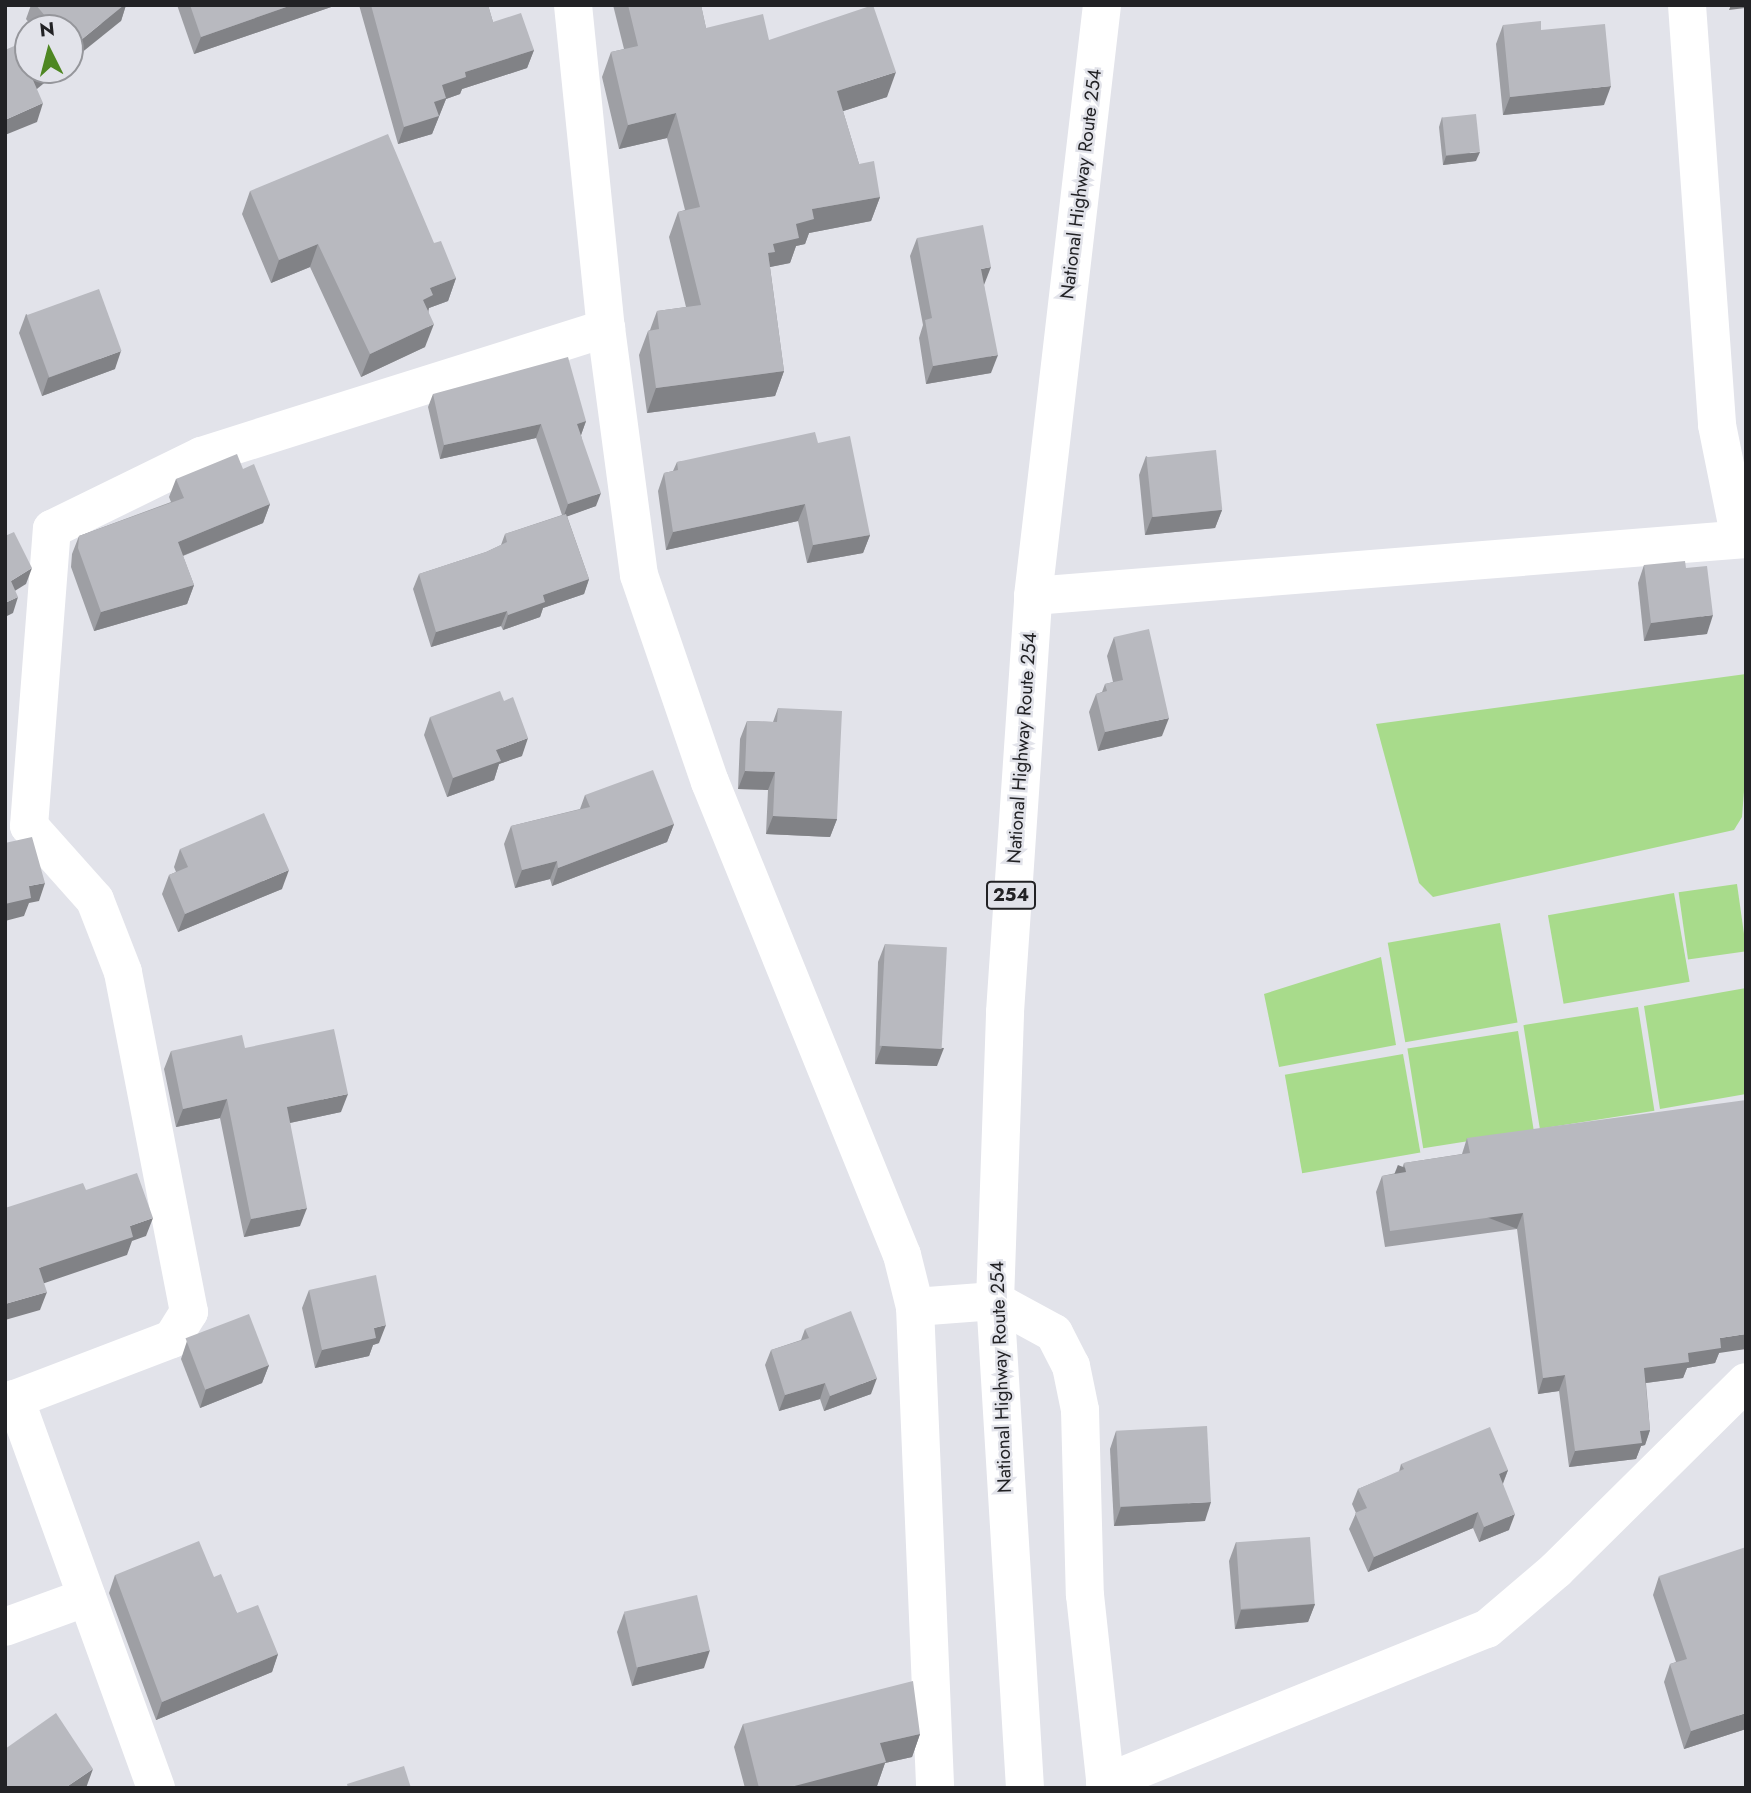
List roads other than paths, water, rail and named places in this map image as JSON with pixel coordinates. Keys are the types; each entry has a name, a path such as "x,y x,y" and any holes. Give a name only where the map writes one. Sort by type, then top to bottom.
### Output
{"main road":[{"path":"573,5 606,328 639,575 710,782 902,1255 915,1307 935,1788"},
{"name":"National Highway Route 254","path":"1025,1788 995,1301 1016,805 1034,596 1102,5"},
{"path":"1034,596 1743,539 1717,425 1687,5"},
{"path":"156,1788 15,1399 172,1339 189,1312 124,972 95,900 17,828 52,529 201,456 606,328"},
{"path":"915,1307 995,1301 1054,1333 1071,1366 1080,1410 1085,1595 1106,1785 1487,1629 1556,1570 1746,1382"},
{"path":"5,1627 87,1597"}]}
